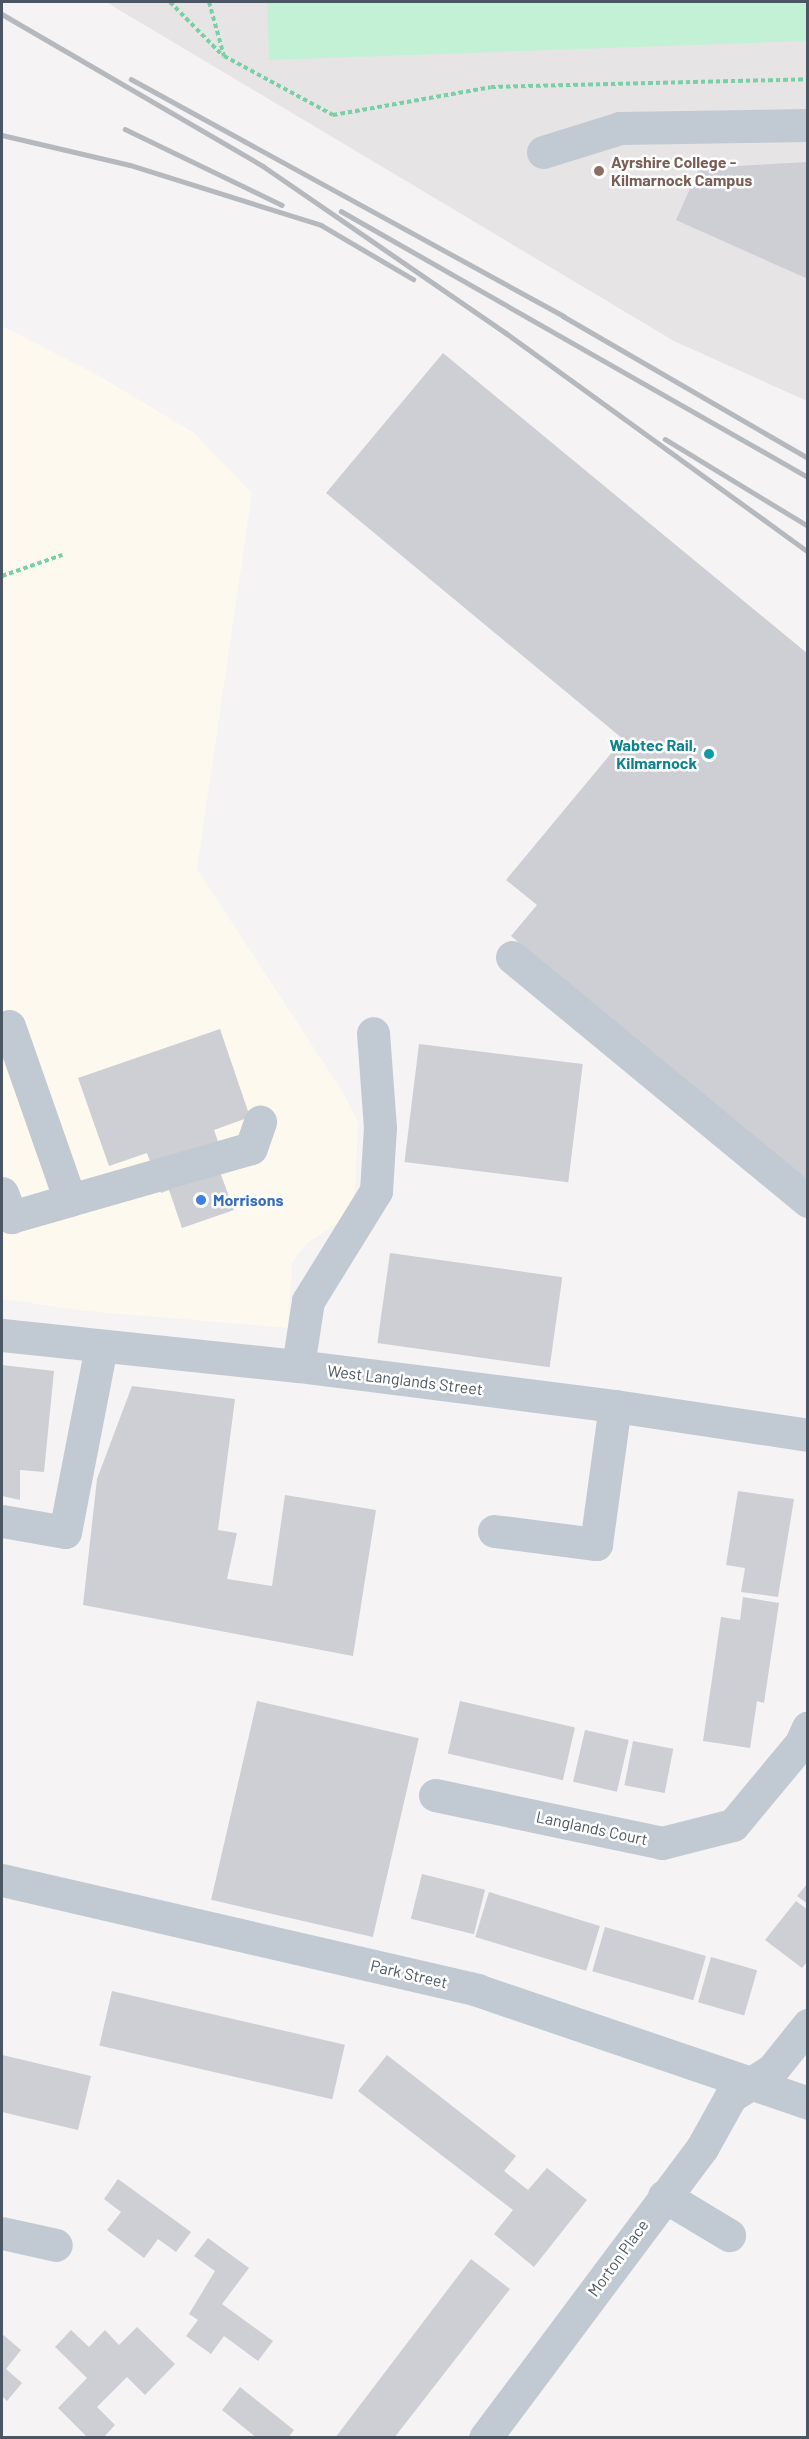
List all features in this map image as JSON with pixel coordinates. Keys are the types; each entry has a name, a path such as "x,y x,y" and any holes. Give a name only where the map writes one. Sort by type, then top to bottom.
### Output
{"street":[{"path":"543,152 620,128 807,124"},
{"path":"512,957 807,1201"},
{"path":"9,1026 15,1085 70,1200"},
{"path":"298,1366 308,1300 376,1191 380,1128 373,1033"},
{"path":"2,1193 11,1217 252,1148 260,1122"},
{"name":"West Langlands Street","path":"2,1335 298,1366 615,1406 807,1435"},
{"path":"2,1521 65,1532 101,1347"},
{"path":"494,1531 596,1544 615,1406"},
{"name":"Langlands Court","path":"435,1795 662,1843 733,1825 801,1743 807,1727"},
{"name":"Park Street","path":"2,1880 477,1990 807,2103"},
{"name":"Morton Place","path":"485,2438 702,2148 731,2096 772,2070 807,2025"},
{"path":"664,2196 729,2235"},
{"path":"2,2233 56,2245"}],"path":[{"path":"170,2 224,56 333,115 491,87 807,79"},
{"path":"209,2 224,56"},
{"path":"2,576 62,555"}],"shaded area":[{"name":"Ayrshire College - Kilmarnock Campus","path":"106,2 807,2 807,401 674,341"},
{"path":"2,326 94,373 194,433 252,493 197,869 342,1091 358,1122 355,1195 338,1223 306,1244 292,1263 288,1328 85,1311 2,1299"}],"green space":[{"path":"267,2 807,2 807,41 269,60"}],"building":[{"path":"808,162 808,279 676,220 699,168"},
{"name":"Wabtec Rail, Kilmarnock","path":"443,353 808,654 808,1181 511,936 537,905 506,880 623,739 326,493"},
{"path":"220,1029 250,1117 214,1130 228,1170 220,1172 234,1210 182,1228 169,1190 161,1193 147,1153 109,1166 78,1078"},
{"path":"419,1044 583,1064 568,1182 404,1162"},
{"path":"390,1253 562,1277 550,1367 377,1343"},
{"path":"2,1365 54,1371 44,1472 20,1470 20,1500 2,1496"},
{"path":"132,1386 235,1399 218,1530 237,1533 227,1579 272,1586 285,1495 376,1510 353,1656 83,1605 97,1479"},
{"path":"738,1491 794,1499 778,1597 741,1592 745,1568 726,1565"},
{"path":"743,1597 779,1603 764,1703 757,1701 750,1748 703,1741 721,1617 740,1620"},
{"path":"257,1701 419,1738 373,1937 211,1900"},
{"path":"460,1701 575,1728 563,1780 448,1754"},
{"path":"585,1730 629,1740 617,1792 573,1782"},
{"path":"633,1741 673,1749 665,1793 624,1785"},
{"path":"422,1874 485,1890 474,1934 411,1919"},
{"path":"808,1883 808,1904 797,1896"},
{"path":"489,1892 600,1926 586,1971 475,1937"},
{"path":"796,1901 808,1910 808,1961 802,1968 765,1940"},
{"path":"605,1927 706,1956 693,2000 592,1971"},
{"path":"711,1957 757,1970 744,2015 698,2002"},
{"path":"112,1991 345,2045 332,2099 99,2046"},
{"path":"2,2055 91,2076 78,2130 2,2112"},
{"path":"387,2055 516,2156 504,2171 528,2190 547,2168 587,2200 534,2267 494,2234 513,2210 358,2091"},
{"path":"118,2179 191,2232 176,2252 158,2239 144,2258 107,2230 121,2212 104,2199"},
{"path":"208,2238 249,2268 222,2304 273,2341 258,2361 224,2336 211,2354 186,2336 198,2320 189,2314 215,2271 194,2256"},
{"path":"471,2259 510,2289 394,2438 335,2438"},
{"path":"137,2327 175,2364 145,2395 127,2377 97,2407 115,2425 103,2438 88,2438 58,2408 87,2378 55,2347 71,2330 89,2347 105,2330 119,2345"},
{"path":"2,2334 21,2350 6,2369 22,2383 7,2401 2,2396"},
{"path":"240,2387 294,2430 288,2438 257,2438 222,2410"}],"railway":[{"path":"2,14 263,166 506,333 808,552"},
{"path":"131,79 563,316 808,458"},
{"path":"125,129 282,205"},
{"path":"2,135 130,165 321,225 413,279"},
{"path":"341,211 808,477"},
{"path":"665,439 808,526"}],"place":[{"name":"Ayrshire College - Kilmarnock Campus","path":"599,171"},
{"name":"Wabtec Rail, Kilmarnock","path":"709,754"},
{"name":"Morrisons","path":"201,1200"}]}
